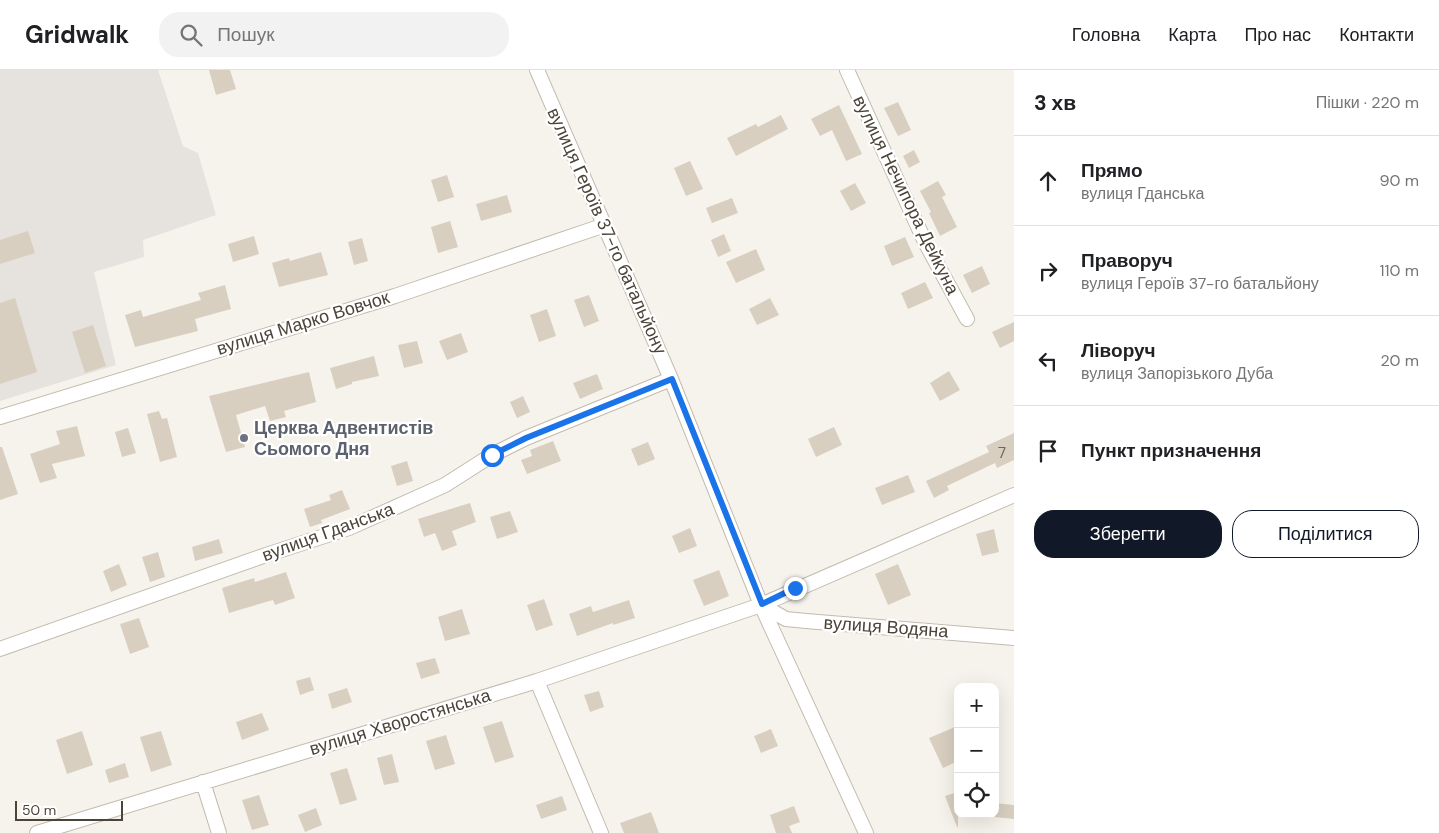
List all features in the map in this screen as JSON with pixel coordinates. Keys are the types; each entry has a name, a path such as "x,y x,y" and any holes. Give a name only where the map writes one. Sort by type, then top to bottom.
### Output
{"street":[{"name":"вулиця Героїв 37-го батальйону","path":"537,70 672,379 762,604 866,833"},
{"name":"вулиця Нечипора Дейкуна","path":"847,70 925,242 967,319"},
{"name":"вулиця Марко Вовчок","path":"0,417 395,296 605,225"},
{"name":"вулиця Гданська","path":"0,649 266,555 350,528 445,485 492,455 526,438 672,379"},
{"name":"вулиця Хворостянська","path":"37,833 537,680 762,604 1014,494"},
{"name":"вулиця Водяна","path":"762,604 786,619 1014,638"},
{"path":"537,680 601,833"},
{"path":"203,782 219,833"}],"shaded area":[{"path":"0,70 158,70 183,146 198,153 216,215 143,240 144,257 94,272 116,365 0,401"}],"building":[{"path":"209,70 230,70 236,89 216,95"},
{"path":"898,102 911,130 898,136 884,108"},
{"path":"839,105 862,154 846,161 832,130 820,136 811,119"},
{"path":"781,115 788,129 736,156 727,138 756,124 758,127"},
{"path":"914,150 920,162 909,168 903,156"},
{"path":"690,161 703,189 686,196 674,168"},
{"path":"447,175 454,197 438,202 431,180"},
{"path":"938,181 946,195 942,197 957,227 940,236 929,213 931,212 920,191"},
{"path":"855,183 866,203 851,211 840,191"},
{"path":"507,195 512,212 481,221 476,204"},
{"path":"732,198 738,213 712,223 706,208"},
{"path":"450,221 458,247 438,253 431,227"},
{"path":"28,231 35,253 0,264 0,240"},
{"path":"724,234 731,251 718,257 711,240"},
{"path":"254,236 259,254 233,262 228,244"},
{"path":"905,237 914,257 892,266 884,246"},
{"path":"362,238 368,261 354,265 348,242"},
{"path":"756,249 765,270 736,283 726,262"},
{"path":"321,252 328,275 279,287 272,263 289,258 290,261"},
{"path":"982,266 990,284 972,293 963,275"},
{"path":"925,282 933,298 908,309 901,293"},
{"path":"225,285 231,309 195,319 198,331 135,347 125,315 141,310 143,317 201,300 198,293"},
{"path":"589,295 599,321 584,327 574,300"},
{"path":"15,298 37,372 0,384 0,303"},
{"path":"770,298 779,315 757,325 749,309"},
{"path":"547,309 556,336 539,342 530,315"},
{"path":"1014,322 1014,341 1000,348 992,332"},
{"path":"93,325 106,366 85,373 72,332"},
{"path":"461,333 468,352 447,360 439,341"},
{"path":"417,341 423,363 404,368 398,345"},
{"path":"374,356 379,376 352,382 352,384 336,389 330,368"},
{"path":"949,371 960,390 940,401 930,383"},
{"path":"309,372 316,402 284,411 286,417 270,421 265,406 236,415 245,447 226,452 209,396"},
{"path":"597,374 603,389 580,399 573,383"},
{"path":"523,396 530,412 517,418 510,402"},
{"path":"159,411 162,419 167,418 177,457 160,462 147,414"},
{"path":"77,426 85,456 52,464 57,478 40,483 30,454 60,444 56,431"},
{"path":"834,427 842,445 816,457 808,439"},
{"path":"128,428 136,453 122,457 115,432"},
{"path":"1014,433 1014,460 997,468 995,463 947,486 949,490 934,498 926,481 989,452 986,446"},
{"path":"553,441 561,461 527,474 521,460 532,456 530,450"},
{"path":"648,442 655,459 638,466 631,449"},
{"path":"0,447 2,447 18,494 0,500"},
{"path":"407,461 413,481 397,486 391,466"},
{"path":"908,475 915,492 882,505 875,488"},
{"path":"342,490 350,509 321,520 322,523 310,527 304,509 331,500 329,495"},
{"path":"470,503 476,522 452,531 457,545 442,551 435,533 424,537 418,519"},
{"path":"510,511 518,532 497,539 490,517"},
{"path":"690,528 697,546 679,553 672,536"},
{"path":"994,529 999,552 982,556 976,534"},
{"path":"219,539 223,553 195,561 192,547"},
{"path":"158,552 165,577 150,582 142,557"},
{"path":"119,564 127,585 111,592 103,571"},
{"path":"898,564 911,595 888,605 875,574"},
{"path":"719,570 729,596 704,606 693,580"},
{"path":"286,572 295,598 275,605 273,600 229,613 222,588 254,578 255,582"},
{"path":"544,599 553,625 536,631 527,605"},
{"path":"629,600 635,618 613,625 613,623 577,636 569,614 591,606 593,612"},
{"path":"462,609 470,634 445,641 438,617"},
{"path":"139,618 149,647 130,654 120,624"},
{"path":"435,658 440,673 421,679 416,663"},
{"path":"310,677 314,690 300,695 296,681"},
{"path":"347,688 352,702 332,709 328,694"},
{"path":"599,691 604,707 590,712 584,695"},
{"path":"262,713 269,730 242,740 236,722"},
{"path":"502,721 514,757 495,763 483,727"},
{"path":"954,727 954,763 943,768 929,738"},
{"path":"771,729 778,746 761,753 754,736"},
{"path":"82,731 93,765 67,774 56,740"},
{"path":"161,731 172,765 151,772 140,737"},
{"path":"446,735 455,764 435,770 426,741"},
{"path":"392,754 399,782 384,785 377,758"},
{"path":"125,763 129,777 109,783 105,770"},
{"path":"347,768 357,800 340,805 330,773"},
{"path":"954,793 954,818 958,818 958,827 957,827 945,796"},
{"path":"259,795 269,825 252,830 242,800"},
{"path":"562,796 567,810 541,819 536,805"},
{"path":"999,803 1014,805 1014,819 999,817"},
{"path":"794,806 800,822 789,826 792,833 776,833 770,815"},
{"path":"316,808 322,825 305,832 298,815"},
{"path":"651,812 659,833 624,833 620,823"}],"place":[{"name":"Церква Адвентистів Сьомого Дня","path":"244,438"}],"route":[{"path":"492,455 526,438 672,379 762,604 795,588"}]}
